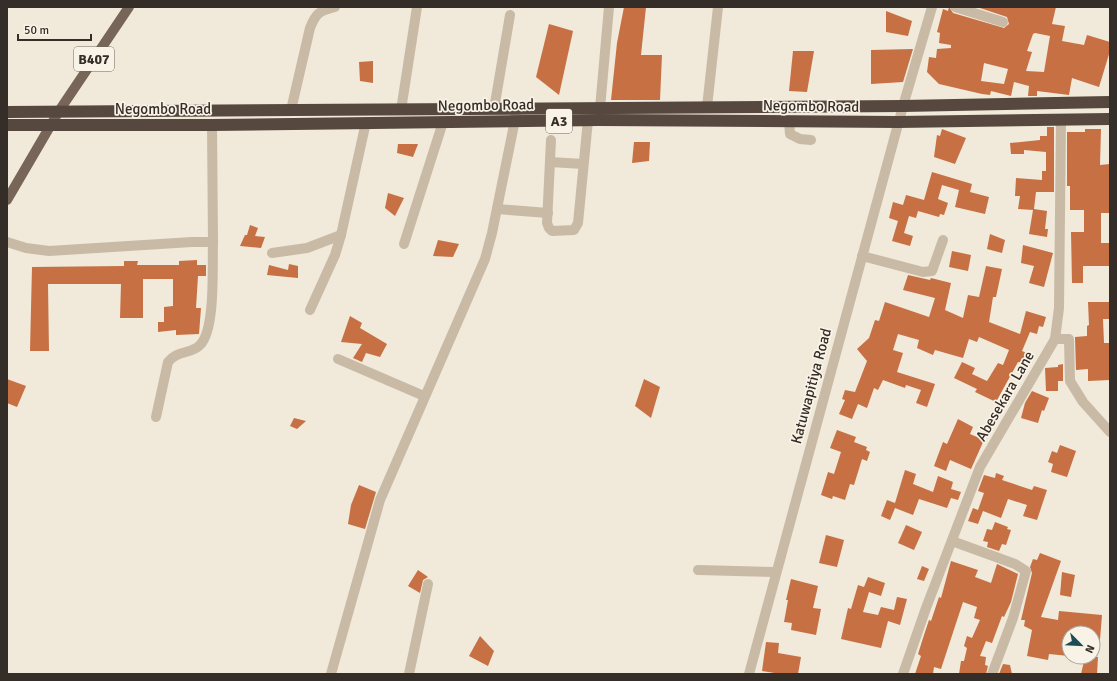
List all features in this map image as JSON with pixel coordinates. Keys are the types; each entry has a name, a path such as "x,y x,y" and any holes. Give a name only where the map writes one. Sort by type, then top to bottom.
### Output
{"highway":[{"name":"Negombo Road","path":"7,112 903,106 1110,102"},
{"name":"Negombo Road","path":"7,125 212,125 588,120 898,122 1110,119"}],"main road":[{"name":"B407","path":"59,111 129,7"},
{"path":"7,200 59,111"}],"street":[{"path":"291,110 310,28 315,17 321,11 334,7"},
{"path":"401,110 417,7"},
{"path":"600,108 609,7"},
{"path":"707,107 718,7"},
{"name":"Katuwapitiya Road","path":"748,674 898,122 932,7"},
{"path":"955,7 1003,22"},
{"path":"494,109 510,15"},
{"path":"331,674 380,500 424,396 485,259 497,209 515,121 516,109"},
{"path":"551,140 547,223 549,228 552,230 574,230 576,228 588,120"},
{"name":"Abesekara Lane","path":"903,674 926,608 980,468 1055,339 1059,308 1061,120"},
{"path":"789,121 790,134 800,139 810,140"},
{"path":"310,310 335,255 341,235 366,122"},
{"path":"404,244 443,122"},
{"path":"156,417 168,362 173,355 199,346 206,336 210,321 213,242 212,125"},
{"path":"550,162 583,164"},
{"path":"497,209 548,213"},
{"path":"272,253 307,248 341,235"},
{"path":"862,256 923,272 932,271 944,240"},
{"path":"7,242 26,248 49,250 213,242"},
{"path":"1055,339 1069,339 1070,380 1083,402 1110,432"},
{"path":"338,359 424,396"},
{"path":"952,541 1015,564 1026,572 1013,618 992,674"},
{"path":"698,570 776,572"},
{"path":"409,674 428,584"}],"building":[{"path":"624,7 646,7 641,55 662,55 660,100 611,100 617,43"},
{"path":"949,7 953,13 1004,28 1009,24 1007,17 977,7 1056,7 1052,24 1065,26 1062,41 1084,45 1087,35 1110,42 1110,51 1099,87 1072,78 1069,95 1037,91 1037,96 1028,96 1029,86 1014,82 1011,96 991,91 990,95 982,94 939,84 927,72 929,57 936,58 937,49 951,48 951,45 939,43 940,33 937,32 943,9 948,11","holes":["1035,33 1050,36 1044,72 1026,71 1032,52 1027,51 1033,34","984,63 1008,69 1004,84 981,81"]},
{"path":"886,11 912,21 908,36 886,32"},
{"path":"549,24 573,31 559,95 536,77"},
{"path":"913,49 903,82 871,84 871,50"},
{"path":"793,51 814,51 807,92 789,91"},
{"path":"373,61 373,83 360,81 359,62"},
{"path":"1047,127 1054,127 1054,192 1036,192 1034,209 1047,211 1045,229 1048,229 1047,237 1029,234 1033,210 1018,209 1020,196 1015,196 1016,178 1042,180 1042,171 1046,171 1046,152 1024,150 1024,154 1011,154 1010,143 1040,140 1040,136 1047,136"},
{"path":"942,129 966,138 955,164 934,157 937,135 940,136"},
{"path":"1085,129 1101,129 1100,165 1110,164 1110,213 1101,213 1101,243 1110,243 1110,266 1083,266 1083,283 1072,283 1071,232 1084,232 1084,210 1070,210 1070,186 1067,186 1067,132 1085,132"},
{"path":"634,142 650,142 649,161 632,163"},
{"path":"398,144 418,144 413,157 397,153"},
{"path":"932,172 972,184 970,192 989,197 985,214 955,207 959,190 942,185 938,199 948,203 944,215 940,214 939,217 918,211 916,218 909,216 904,233 913,236 910,246 892,241 898,221 889,218 893,202 903,205 906,195 924,200"},
{"path":"388,193 404,198 395,216 385,208"},
{"path":"250,225 258,228 255,236 265,237 261,248 240,246 245,235 247,235"},
{"path":"990,234 1005,240 1002,253 987,249"},
{"path":"438,240 459,244 453,257 433,256"},
{"path":"1023,245 1053,253 1044,287 1029,283 1034,266 1021,263"},
{"path":"952,251 971,255 968,271 949,267"},
{"path":"197,260 197,265 206,265 206,276 198,276 196,308 201,308 199,334 176,335 176,330 158,332 158,322 164,322 164,307 173,306 173,279 143,279 143,318 120,318 121,284 48,284 49,351 30,351 32,267 124,266 124,261 138,261 137,265 179,265 179,261"},
{"path":"289,264 298,266 298,278 267,275 269,265 288,270"},
{"path":"986,266 1002,269 996,297 993,297 989,322 1020,334 1026,311 1046,317 1043,327 1039,326 1037,334 1030,332 1022,351 1029,354 1025,364 1018,362 996,402 975,392 977,389 954,378 962,362 975,368 972,374 987,381 998,363 1003,365 1009,350 979,337 977,342 969,339 963,358 935,350 933,355 917,348 919,340 898,334 893,350 903,353 897,372 935,384 927,407 916,403 921,390 906,385 905,388 883,380 878,390 874,388 867,408 858,404 852,419 839,414 845,400 842,399 845,390 855,392 867,361 857,349 869,338 875,320 879,321 885,302 929,317 935,298 903,290 908,275 930,280 931,278 951,283 945,310 963,318 968,295 979,297"},
{"path":"1088,302 1110,302 1110,319 1103,319 1104,343 1110,343 1110,380 1088,381 1088,369 1076,370 1075,337 1087,336 1087,326 1089,325"},
{"path":"350,316 362,323 360,328 387,344 380,357 366,353 362,362 353,358 362,344 341,342"},
{"path":"1063,364 1063,381 1058,381 1058,391 1046,391 1045,368 1058,367 1058,365"},
{"path":"7,379 26,386 17,407 7,403"},
{"path":"644,379 660,387 651,418 635,406"},
{"path":"1032,391 1049,398 1044,411 1042,410 1038,423 1021,418 1025,403"},
{"path":"294,418 306,421 297,429 290,426"},
{"path":"958,419 973,427 970,434 984,440 971,469 950,460 946,471 934,466 943,442 947,444"},
{"path":"837,430 856,437 854,442 867,447 866,450 870,452 867,461 862,459 854,485 850,484 845,500 833,496 832,499 821,495 828,472 834,474 841,452 830,448"},
{"path":"1060,445 1076,451 1067,477 1051,472 1053,464 1048,462 1052,451 1057,453"},
{"path":"905,470 916,474 913,484 933,492 938,476 953,482 951,489 961,492 958,500 951,498 947,508 919,499 913,515 895,508 890,520 881,516 887,500 895,503"},
{"path":"996,473 1004,476 1002,480 1032,490 1034,486 1047,490 1037,520 1023,516 1027,505 1008,499 1001,518 983,511 978,524 968,521 973,508 978,510 984,493 978,491 984,475 995,478"},
{"path":"359,485 376,492 365,529 348,524 351,505"},
{"path":"995,522 1008,527 1007,529 1011,530 1006,545 1002,544 999,551 987,547 988,542 983,541 987,529 992,530"},
{"path":"906,525 922,532 914,550 898,543"},
{"path":"826,535 844,540 837,567 819,563"},
{"path":"1040,553 1061,561 1041,617 1058,620 1059,611 1102,615 1101,627 1101,625 1061,625 1061,655 1049,654 1048,660 1027,656 1032,630 1024,626 1025,620 1021,620 1032,573 1030,567 1033,559 1037,560"},
{"path":"951,561 978,570 975,577 991,583 997,564 1018,574 1011,602 1004,617 1002,616 992,643 986,641 980,656 986,657 985,665 988,666 986,674 959,674 961,661 964,661 967,648 964,646 967,636 972,638 980,620 974,618 977,607 963,602 941,669 934,667 933,674 915,674 921,656 918,654 924,635 929,620 931,621 939,597 941,598"},
{"path":"922,566 929,569 924,581 917,579"},
{"path":"418,570 428,577 423,580 420,593 408,586"},
{"path":"1062,572 1075,575 1071,597 1060,595"},
{"path":"868,577 885,583 881,596 869,592 863,612 878,615 881,607 894,610 897,597 907,599 900,625 888,621 881,648 841,639 848,608 851,609 858,585 864,587"},
{"path":"791,579 818,586 813,608 821,609 816,635 791,630 792,623 784,622 788,600 786,600"},
{"path":"480,636 494,651 488,666 469,656"},
{"path":"766,642 779,643 778,653 801,657 798,674 781,674 762,671"},
{"path":"1003,664 1010,665 1012,674 999,674"},
{"path":"1083,665 1098,665 1097,674 1081,674"}]}
